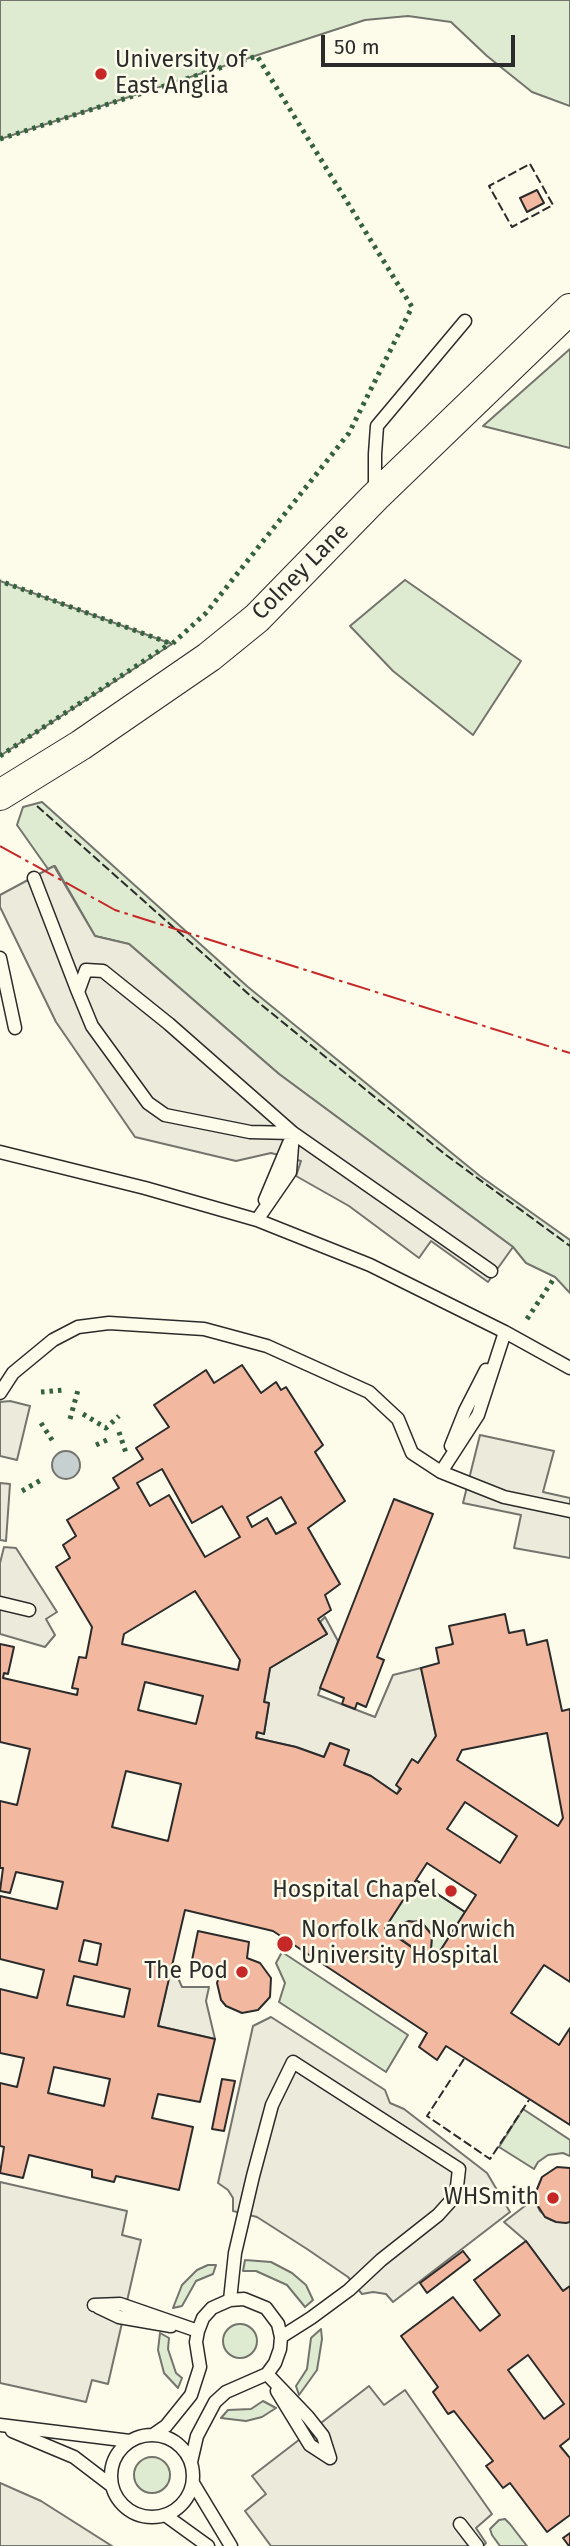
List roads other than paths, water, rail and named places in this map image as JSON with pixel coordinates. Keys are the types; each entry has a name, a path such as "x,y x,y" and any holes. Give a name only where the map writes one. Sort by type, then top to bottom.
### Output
{"street":[{"name":"Colney Lane","path":"0,795 81,745 209,657 257,618 375,498 570,309"}],"lane":[{"path":"375,498 374,454 377,426 464,321"},
{"path":"34,878 92,1026 148,1103 165,1115 250,1132 293,1133"},
{"path":"0,958 2,978 15,1028"},
{"path":"78,992 86,970 103,971 169,1024 293,1133 491,1270"},
{"path":"257,1220 290,1172 293,1133"},
{"path":"0,1143 32,1158"},
{"path":"0,1152 32,1158 257,1220 370,1265 505,1332 570,1368"},
{"path":"0,1393 13,1373 53,1340 78,1327 109,1323 204,1329 267,1346 369,1392 398,1419 412,1453 441,1472 504,1497 570,1511"},
{"path":"441,1472 465,1411 505,1332"},
{"path":"0,1603 29,1610"},
{"path":"230,2300 235,2253 253,2176 272,2105 293,2062 459,2169 456,2195 438,2216 381,2260 349,2290 281,2337"},
{"path":"0,2425 130,2441 153,2435 178,2413 194,2386 200,2367 196,2342 203,2318 212,2308 230,2300 244,2299 266,2308 278,2324 281,2337 281,2349 275,2363 267,2374 226,2392 215,2402 197,2436 191,2462 192,2483 184,2503 166,2515 149,2517 132,2512 119,2502 112,2486 112,2465 116,2456 130,2441"},
{"path":"94,2305 120,2304 198,2331"},
{"path":"267,2374 310,2445 330,2458"},
{"path":"0,2425 74,2457 112,2486"},
{"path":"153,2435 180,2445 191,2462"},
{"path":"192,2483 231,2546"},
{"path":"166,2515 208,2546"},
{"path":"460,2524 477,2546"}],"place":[{"name":"University of East Anglia","path":"101,74"},
{"name":"Hospital Chapel","path":"451,1891"},
{"name":"Norfolk and Norwich University Hospital","path":"285,1944"},
{"name":"The Pod","path":"242,1972"},
{"name":"WHSmith","path":"553,2198"}]}
